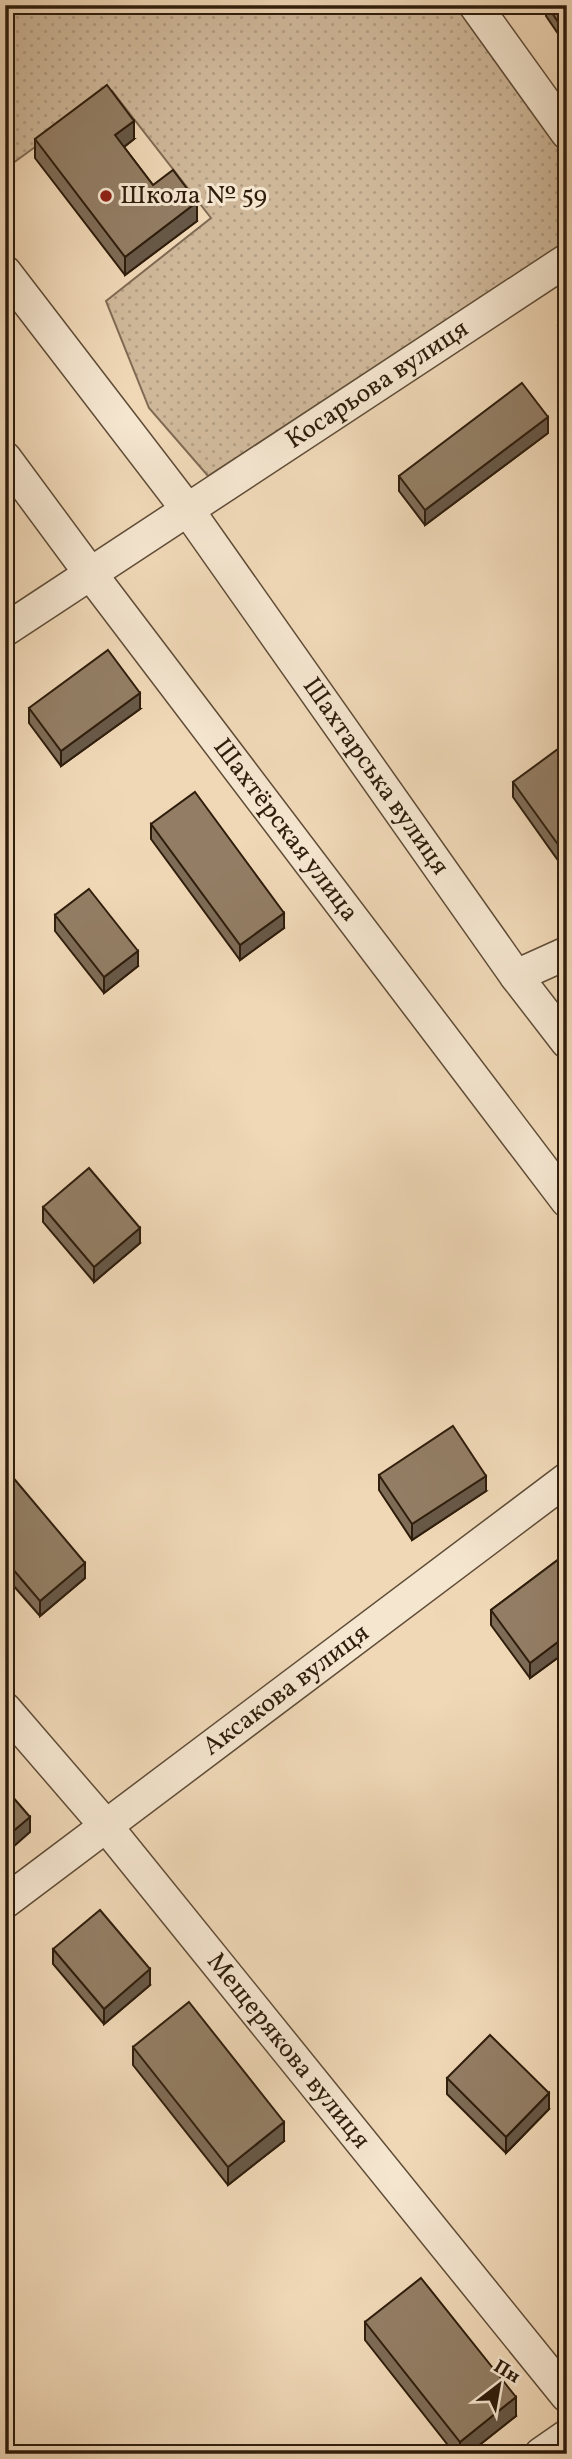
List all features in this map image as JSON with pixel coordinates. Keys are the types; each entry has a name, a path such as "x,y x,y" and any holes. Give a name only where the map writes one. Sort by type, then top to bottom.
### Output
{"street":[{"path":"475,5 567,133"},
{"name":"Косарьова вулиця","path":"5,630 567,260"},
{"name":"Шахтарська вулиця","path":"5,272 187,509 516,976 567,1042"},
{"name":"Шахтёрская улица","path":"5,458 567,1200"},
{"path":"516,976 567,953"},
{"name":"Аксакова вулиця","path":"5,1902 567,1479"},
{"name":"Мещерякова вулиця","path":"5,1709 106,1826 567,2396"},
{"path":"541,2454 567,2436"}],"shaded area":[{"path":"5,5 458,5 567,157 567,243 208,476 149,408 106,301 211,218 112,91 9,166 5,165"}],"building":[{"path":"547,5 567,5 567,32 565,33"},
{"name":"Школа № 59","path":"107,85 134,121 115,135 153,185 173,170 197,202 125,257 35,139"},
{"path":"567,320 567,338 558,326"},
{"path":"522,383 548,417 425,510 399,476"},
{"path":"108,650 140,693 61,751 29,708"},
{"path":"558,749 567,761 567,857 513,782"},
{"path":"195,792 284,913 240,945 151,824"},
{"path":"89,889 138,951 104,977 55,915"},
{"path":"89,1168 140,1228 94,1267 43,1207"},
{"path":"453,1426 486,1476 412,1524 379,1475"},
{"path":"5,1468 85,1563 40,1601 5,1560"},
{"path":"567,1553 567,1635 530,1663 491,1610"},
{"path":"5,1788 30,1817 5,1838"},
{"path":"100,1910 150,1969 104,2009 53,1949"},
{"path":"189,2002 284,2122 228,2167 133,2047"},
{"path":"490,2035 549,2093 506,2137 447,2078"},
{"path":"421,2278 516,2397 460,2442 365,2322"}],"place":[{"name":"Школа № 59","path":"106,196"}]}
